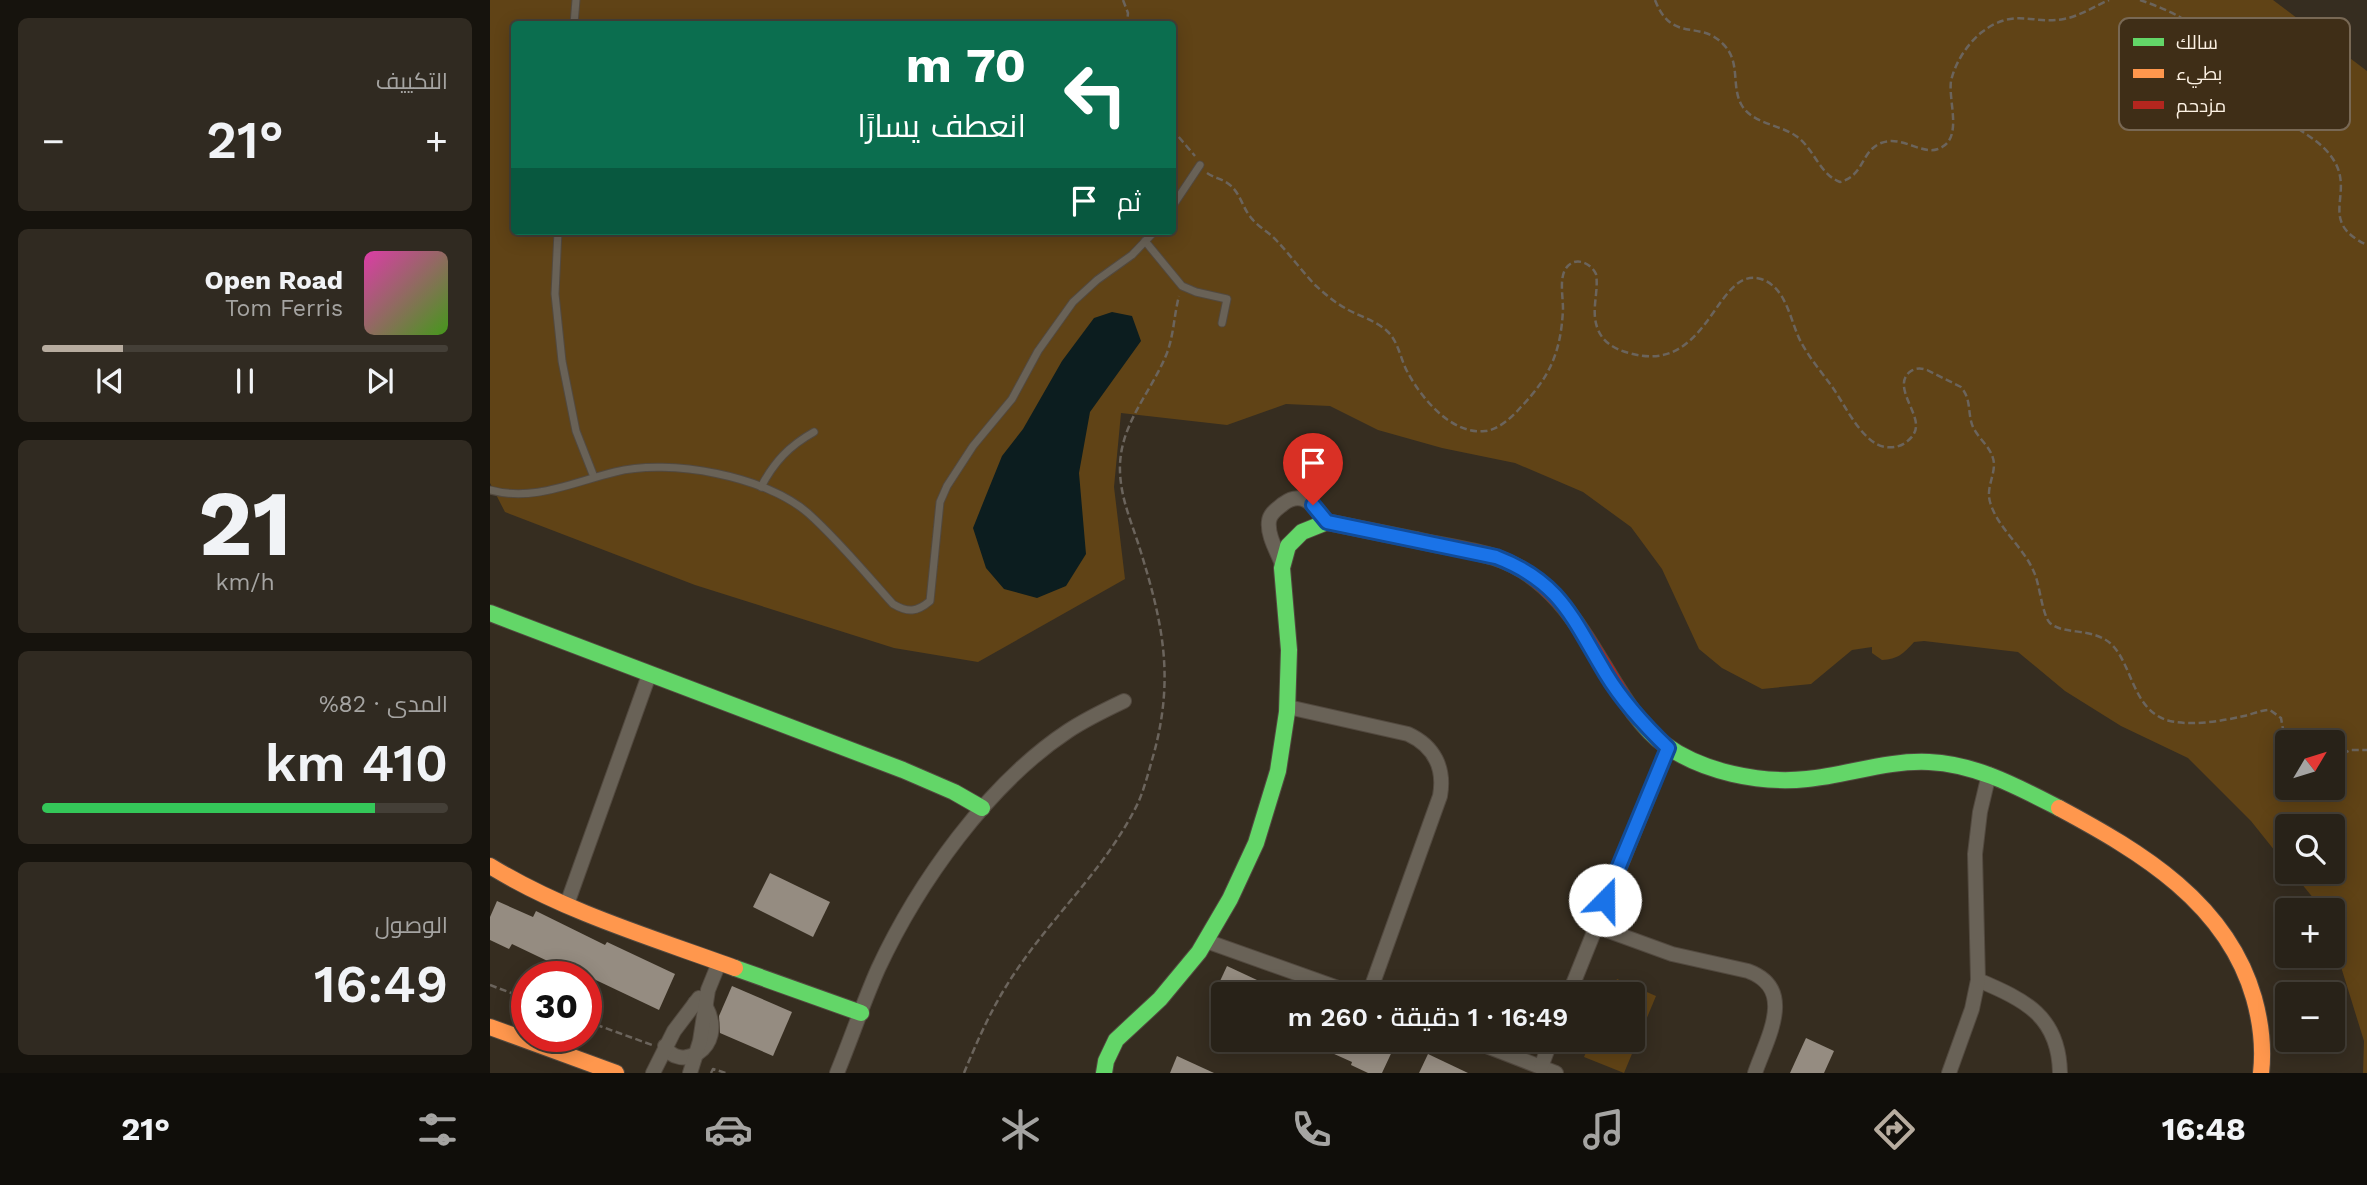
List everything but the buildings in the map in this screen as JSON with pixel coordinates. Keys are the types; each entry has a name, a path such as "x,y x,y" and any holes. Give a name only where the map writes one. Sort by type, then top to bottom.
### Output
{"street":[{"path":"1104,1073 1108,1052 1118,1038 1160,998 1206,941 1236,889 1267,813 1279,766 1288,707 1287,622 1282,564 1269,528 1270,516 1288,500 1296,497 1309,500 1327,522"},
{"path":"1282,564 1285,551 1302,531 1327,522 1496,557 1519,566 1558,596 1576,619 1607,675 1638,719 1668,748 1722,769 1769,778 1805,779 1879,765 1918,761 1949,764 1989,774 2102,830 2187,891 2219,927 2245,970 2259,1016 2261,1073"},
{"path":"490,613 903,770 954,792 982,808"},
{"path":"567,904 649,675"},
{"path":"837,1073 878,969 899,930 939,864 982,808 1042,751 1077,726 1124,701"},
{"path":"1288,707 1408,734 1427,745 1439,764 1442,774 1440,796 1373,982"},
{"path":"1574,982 1668,748"},
{"path":"1949,1073 1972,1009 1978,981 1975,855 1980,812 1989,774"},
{"path":"490,866 514,881 567,904 719,963 861,1013"},
{"path":"1595,926 1672,954 1759,975 1768,983 1776,1006 1755,1073"},
{"path":"1206,941 1321,982"},
{"path":"655,1068 665,1046 700,1005 719,963"},
{"path":"1978,981 2016,996 2032,1007 2045,1021 2055,1039 2060,1058 2060,1073"},
{"path":"690,1073 696,1058 700,1005"},
{"path":"490,1027 616,1073"},
{"path":"665,1046 676,1060 686,1062 696,1058"},
{"path":"1502,1052 1556,1073"},
{"path":"1541,1067 1547,1052"}],"lane":[{"path":"574,21 576,0"},
{"path":"1176,201 1200,165"},
{"path":"558,235 555,294 562,361 576,431 594,477"},
{"path":"490,490 504,494 537,493 622,470 677,468 727,476 788,499 808,513 893,604 905,611 919,610 930,601 940,502 947,486 974,446 1012,399 1038,351 1073,302 1097,280 1132,255 1151,235"},
{"path":"1145,241 1182,286 1227,299 1222,323"},
{"path":"761,487 782,454 814,432"}],"path":[{"path":"1123,0 1128,13 1127,21"},
{"path":"1656,0 1663,17 1670,24 1712,35 1727,47 1735,68 1737,94 1744,109 1757,119 1798,137 1826,173 1840,182 1854,176 1868,153 1879,144 1898,141 1931,150 1948,142 1953,134 1950,94 1956,65 1971,43 1990,27 2014,18 2064,19 2109,0"},
{"path":"2140,0 2178,18"},
{"path":"2302,130 2328,151 2335,162 2341,187 2340,220 2349,236 2367,244"},
{"path":"1176,134 1205,172 1234,188 1252,220 1278,242 1315,285 1343,307 1385,329 1392,336 1408,373 1418,388 1441,414 1464,429 1477,432 1490,430 1501,424 1531,397 1548,373 1559,344 1563,277 1568,265 1573,262 1584,262 1594,269 1596,274 1595,318 1603,338 1611,346 1634,355 1657,355 1685,345 1702,330 1724,297 1738,282 1748,278 1771,284 1786,303 1807,352 1841,398 1853,420 1878,445 1896,447 1904,444 1914,434 1916,423 1905,388 1906,377 1910,372 1915,369 1927,370 1956,384 1965,392 1970,403 1972,423 1989,448 1994,461 1988,487 1991,507 2034,570 2049,622 2059,627 2095,634 2113,646 2142,700 2162,718 2178,722 2202,722 2270,710 2281,718 2283,730"},
{"path":"2345,753 2367,750"},
{"path":"490,985 511,993"},
{"path":"602,1027 653,1045 648,1059 655,1068"},
{"path":"711,1073 713,1069 726,1073"}],"shaded area":[{"path":"490,0 2273,0 2297,18 2119,18 2119,130 2350,130 2350,58 2367,71 2367,1073 2363,1073 2364,1041 2341,968 2345,968 2345,898 2313,898 2302,884 2345,884 2345,814 2275,814 2275,851 2251,821 2188,758 2121,726 2065,691 2018,652 1924,641 1914,642 1900,655 1882,660 1872,653 1872,647 1852,650 1811,684 1762,689 1722,668 1699,649 1662,569 1631,527 1583,492 1515,463 1442,448 1378,430 1330,406 1286,404 1227,425 1121,413 1114,487 1125,579 978,662 894,648 695,585 505,512 490,483"},
{"path":"1112,312 1132,316 1141,341 1090,412 1079,473 1086,554 1066,586 1037,598 1004,589 986,568 973,528 1002,456 1023,429 1062,361 1094,318"},
{"path":"1645,991 1656,996 1645,1022"},
{"path":"1586,1052 1633,1052 1624,1073 1584,1057"}],"traffic: fast":[{"path":"1104,1073 1106,1061 1116,1040 1160,999 1199,952 1230,899 1256,843 1278,771 1287,712 1289,650 1282,568 1288,546 1302,532 1327,522 1416,540"},
{"path":"490,613 903,770 954,792 982,808"},
{"path":"1634,713 1656,737 1679,754 1732,774 1771,780 1807,779 1883,765 1929,762 1980,772 2059,808"},
{"path":"735,968 861,1013"}],"traffic: slow":[{"path":"2059,808 2150,862 2202,908 2224,934 2241,964 2254,998 2261,1035 2261,1073"},
{"path":"490,866 579,911 735,968"},
{"path":"490,1027 616,1073"}],"traffic: jam":[{"path":"1416,540 1494,557 1519,568 1541,583 1576,623 1634,713"}],"route":[{"path":"1313,505 1327,522 1496,557 1519,566 1558,596 1576,619 1607,675 1638,719 1668,748 1605,900"}]}
